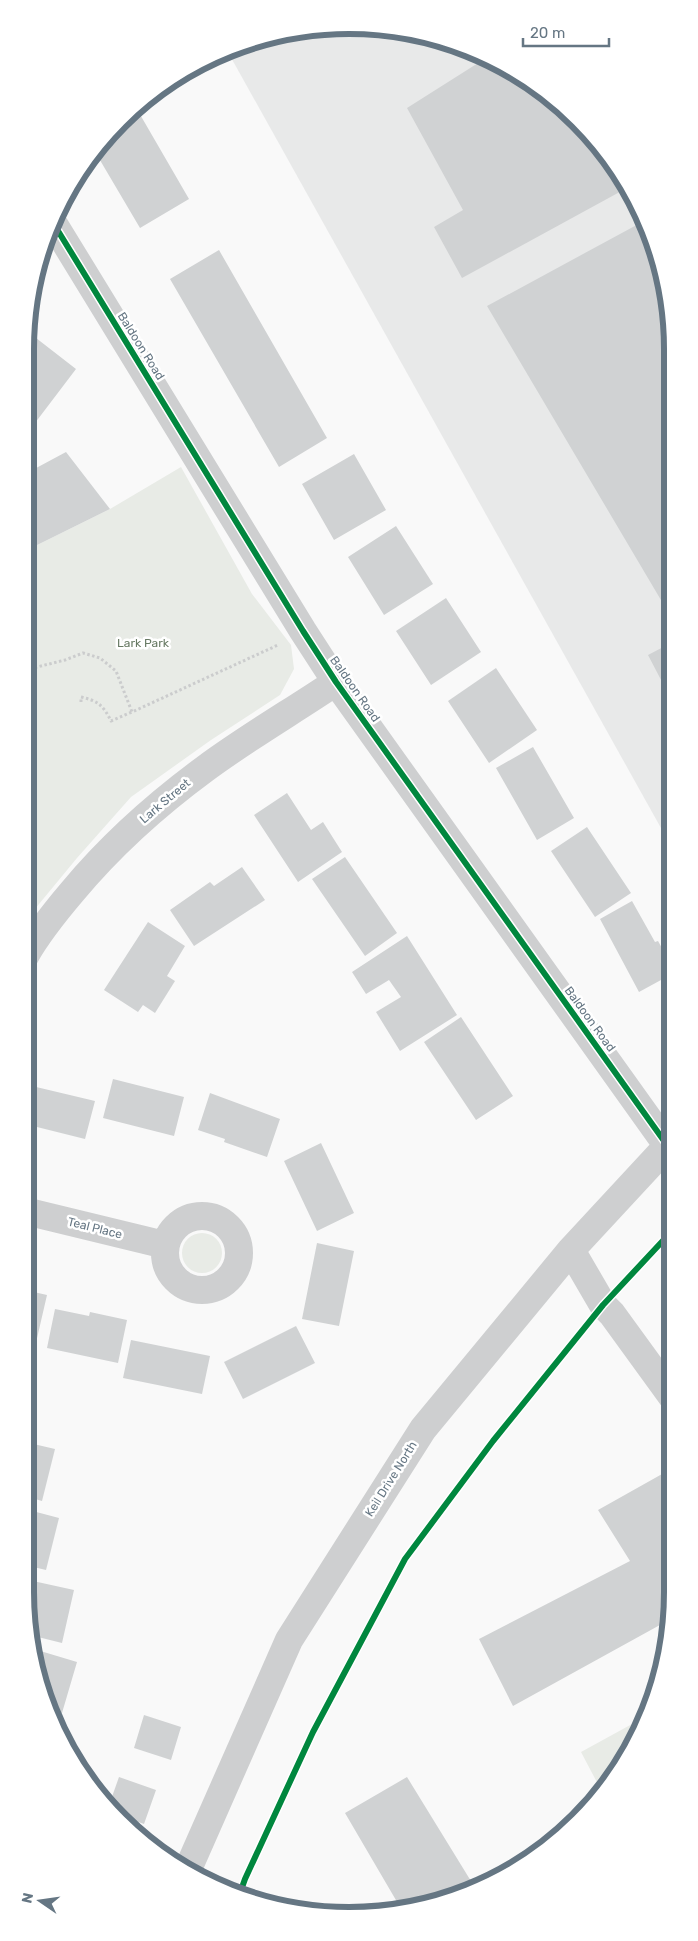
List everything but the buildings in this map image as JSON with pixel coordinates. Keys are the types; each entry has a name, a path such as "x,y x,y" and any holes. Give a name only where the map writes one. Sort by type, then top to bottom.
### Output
{"street":[{"name":"Baldoon Road","path":"58,229 303,632 336,682 664,1136"},
{"name":"Lark Street","path":"34,943 55,912 84,878 116,843 153,810 205,768 336,682"},
{"name":"Keil Drive North","path":"190,1864 289,1640 423,1428 571,1250 664,1148"},
{"name":"Teal Place","path":"34,1213 165,1245"},
{"path":"571,1250 603,1305 612,1314 664,1386"}],"path":[{"path":"81,702 81,697 94,700 104,708 111,720 281,644 303,632"},
{"path":"34,668 65,660 83,652 100,658 116,671 132,712"}],"shaded area":[{"path":"328,34 390,36 431,44 450,50 507,76 557,112 586,141 622,191 640,228 654,267 664,328 664,833 231,57 267,44"}],"green space":[{"name":"Lark Park","path":"181,467 252,594 291,645 294,669 280,695 211,740 131,797 34,910 34,547 110,509"},
{"path":"206,1233 213,1236 219,1242 222,1253 221,1261 213,1270 206,1273 198,1273 191,1270 183,1261 182,1249 185,1242 194,1234"},
{"path":"636,1722 622,1750 598,1785 581,1752"}],"cycle path":[{"path":"57,230 336,682 664,1141"},
{"path":"242,1888 313,1732 405,1559 493,1441 603,1305 664,1240"}]}
